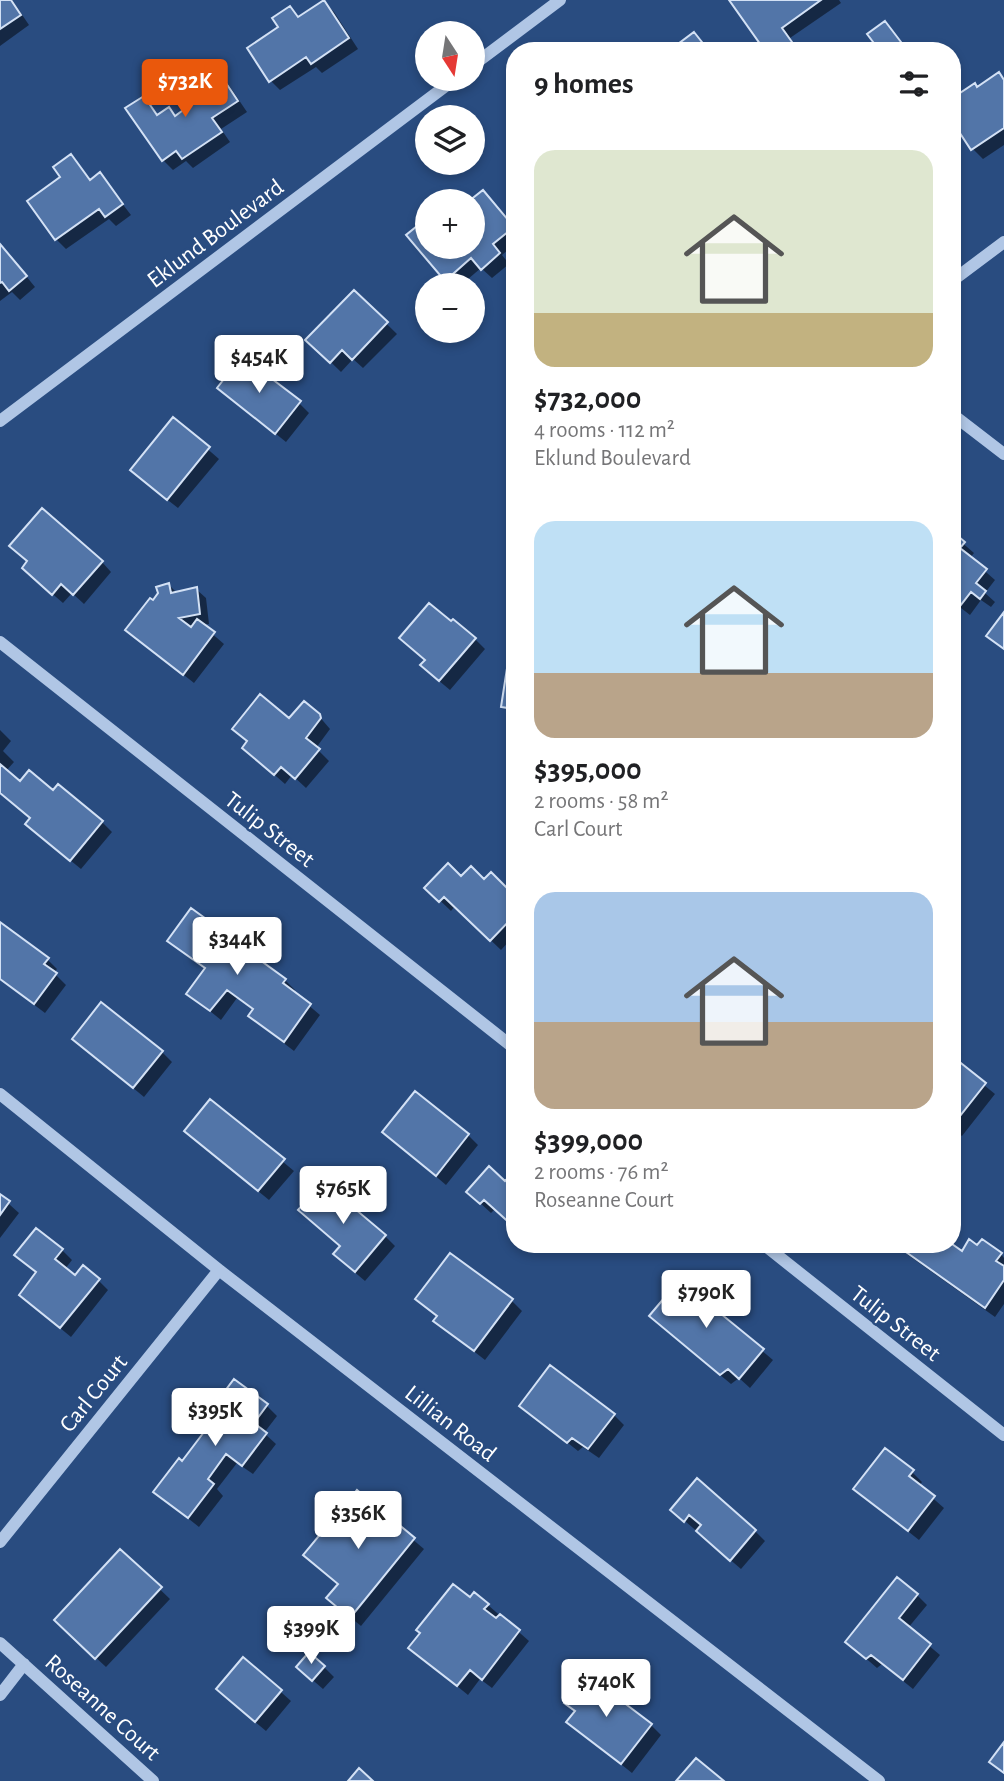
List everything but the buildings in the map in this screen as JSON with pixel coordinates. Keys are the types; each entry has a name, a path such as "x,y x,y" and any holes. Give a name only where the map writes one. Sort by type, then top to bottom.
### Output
{"street":[{"path":"485,56 560,0"},
{"name":"Eklund Boulevard","path":"0,421 439,91"},
{"path":"961,274 1004,242"},
{"path":"961,421 1004,454"},
{"name":"Tulip Street","path":"0,642 506,1042"},
{"name":"Lillian Road","path":"0,1094 219,1270 879,1781"},
{"name":"Tulip Street","path":"774,1253 1004,1435"},
{"name":"Carl Court","path":"0,1542 219,1270"},
{"name":"Roseanne Court","path":"0,1643 153,1781"},
{"path":"0,1695 24,1664"}]}
